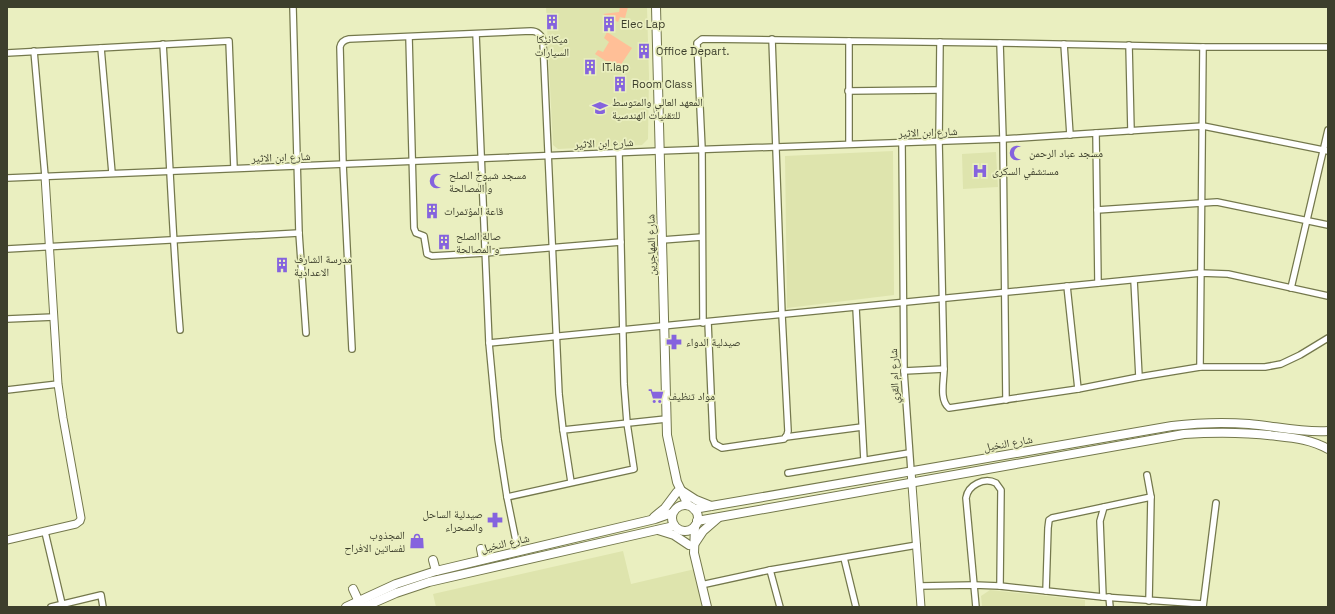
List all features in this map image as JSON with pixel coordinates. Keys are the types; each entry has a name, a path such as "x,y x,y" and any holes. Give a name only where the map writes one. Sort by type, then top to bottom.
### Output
{"main road":[{"name":"شارع المهاجرين","path":"656,7 666,419 670,451 679,491 691,507"},
{"name":"شارع النخيل","path":"691,507 712,506 1190,424 1248,424 1328,431"},
{"name":"شارع النخيل","path":"696,524 720,517 1184,434 1231,432 1261,434 1311,441 1328,449"},
{"name":"شارع المهاجرين","path":"675,510 679,491"},
{"path":"648,520 665,508 679,491 704,504 712,506"},
{"path":"692,544 677,528 672,519 675,510 684,505 691,507 697,512 692,544 707,607"},
{"name":"شارع النخيل","path":"346,607 360,604 396,584 436,570 648,520 675,510"},
{"path":"692,544 703,531 720,517"},
{"path":"677,528 688,530 696,524"},
{"name":"شارع النخيل","path":"364,607 402,591 429,582 656,529 677,528"},
{"path":"656,529 674,535 692,544"},
{"path":"481,549 483,559"},
{"path":"434,560 436,570"},
{"path":"353,589 360,604"}],"street":[{"path":"293,7 297,166 306,332"},
{"path":"352,349 344,164 342,42 349,39 534,31 541,36 543,41 559,394 571,482"},
{"path":"476,34 480,158 489,343 498,439 507,497 518,551"},
{"path":"409,37 414,231 424,236 427,254 432,256 485,253 621,242"},
{"path":"772,39 782,315 788,431 786,437"},
{"path":"862,427 786,437 781,440 724,448 715,444 706,323 702,237 702,149 697,43 699,40 772,39 1203,47 1328,47"},
{"path":"7,53 229,41 234,168"},
{"path":"849,41 849,144"},
{"path":"940,42 939,142 944,403 949,408 1078,389 1200,367 1256,368 1281,364 1300,355 1328,338"},
{"path":"1000,43 1003,139 1006,400"},
{"path":"163,44 171,171 173,241 180,330"},
{"path":"1064,44 1070,135"},
{"path":"1129,45 1132,131"},
{"path":"1200,367 1203,47"},
{"path":"101,48 112,173"},
{"path":"7,540 76,524 80,522 81,518 58,384 45,176 34,52"},
{"path":"848,91 939,90"},
{"name":"شارع ابن الاثير","path":"7,178 619,152 939,142 1203,126 1325,151"},
{"path":"1291,288 1306,220 1325,151 1328,130"},
{"path":"1096,133 1098,283"},
{"name":"شارع ام القري","path":"902,143 904,371 909,453 922,607"},
{"path":"507,497 634,469 627,423 624,384 619,152"},
{"path":"1097,210 1217,202 1328,225"},
{"path":"7,249 300,233"},
{"path":"662,240 702,237"},
{"path":"489,343 706,323 1201,273 1228,274 1328,296"},
{"path":"1134,280 1139,377"},
{"path":"1067,286 1078,389"},
{"path":"856,308 864,460"},
{"path":"7,319 54,317"},
{"path":"904,371 944,369"},
{"path":"7,390 58,384"},
{"path":"563,430 666,419"},
{"path":"788,473 909,453"},
{"path":"1147,475 1151,497 1149,601"},
{"path":"976,607 967,495 975,484 990,481 998,485 1002,493 1000,586"},
{"path":"1046,591 1048,528 1052,518 1151,497"},
{"path":"920,586 1000,586 1149,601 1157,604 1203,606 1216,503"},
{"path":"1104,507 1100,521 1106,597 1110,607"},
{"path":"45,532 62,604"},
{"path":"701,586 770,570 917,545"},
{"path":"844,558 856,607"},
{"path":"770,570 780,607"},
{"path":"51,607 101,595 103,607"}],"shaded area":[{"name":"المعهد العالي والمتوسط للتقنيات الهندسية","path":"546,7 647,7 649,76 648,139 642,145 558,149 553,145"},
{"path":"620,7 628,7 625,18 620,17 618,22 603,14 619,12"},
{"path":"607,32 632,48 618,69 595,54 598,50 603,52 609,42 604,38"},
{"path":"893,151 894,295 787,308 785,156"},
{"name":"مستشفي السكرى","path":"996,152 998,187 963,189 962,154"},
{"path":"623,551 631,584 695,569 703,607 436,607 433,594"},
{"path":"990,590 1085,600 1085,607 982,607 981,596"}],"place":[{"name":"ميكانيكا السيارات","path":"552,22"},
{"name":"Elec Lap","path":"609,24"},
{"name":"Office Depart.","path":"644,51"},
{"name":"IT.lap","path":"590,67"},
{"name":"Room Class","path":"620,84"},
{"name":"المعهد العالي والمتوسط للتقنيات الهندسية","path":"600,108"},
{"name":"مسجد عباد الرحمن","path":"1017,153"},
{"name":"مستشفي السكرى","path":"980,171"},
{"name":"مسجد شيوخ الصلح و المصالحة","path":"437,181"},
{"name":"قاعة المؤتمرات","path":"432,211"},
{"name":"صالة الصلح و المصالحة","path":"444,242"},
{"name":"مدرسة الشارف الاعدادية","path":"282,265"},
{"name":"صيدلية الدواء","path":"674,342"},
{"name":"مواد تنظيف","path":"656,396"},
{"name":"صيدلية الساحل والصحراء","path":"495,520"},
{"name":"المجذوب لفساتين الافراح","path":"417,541"}]}
